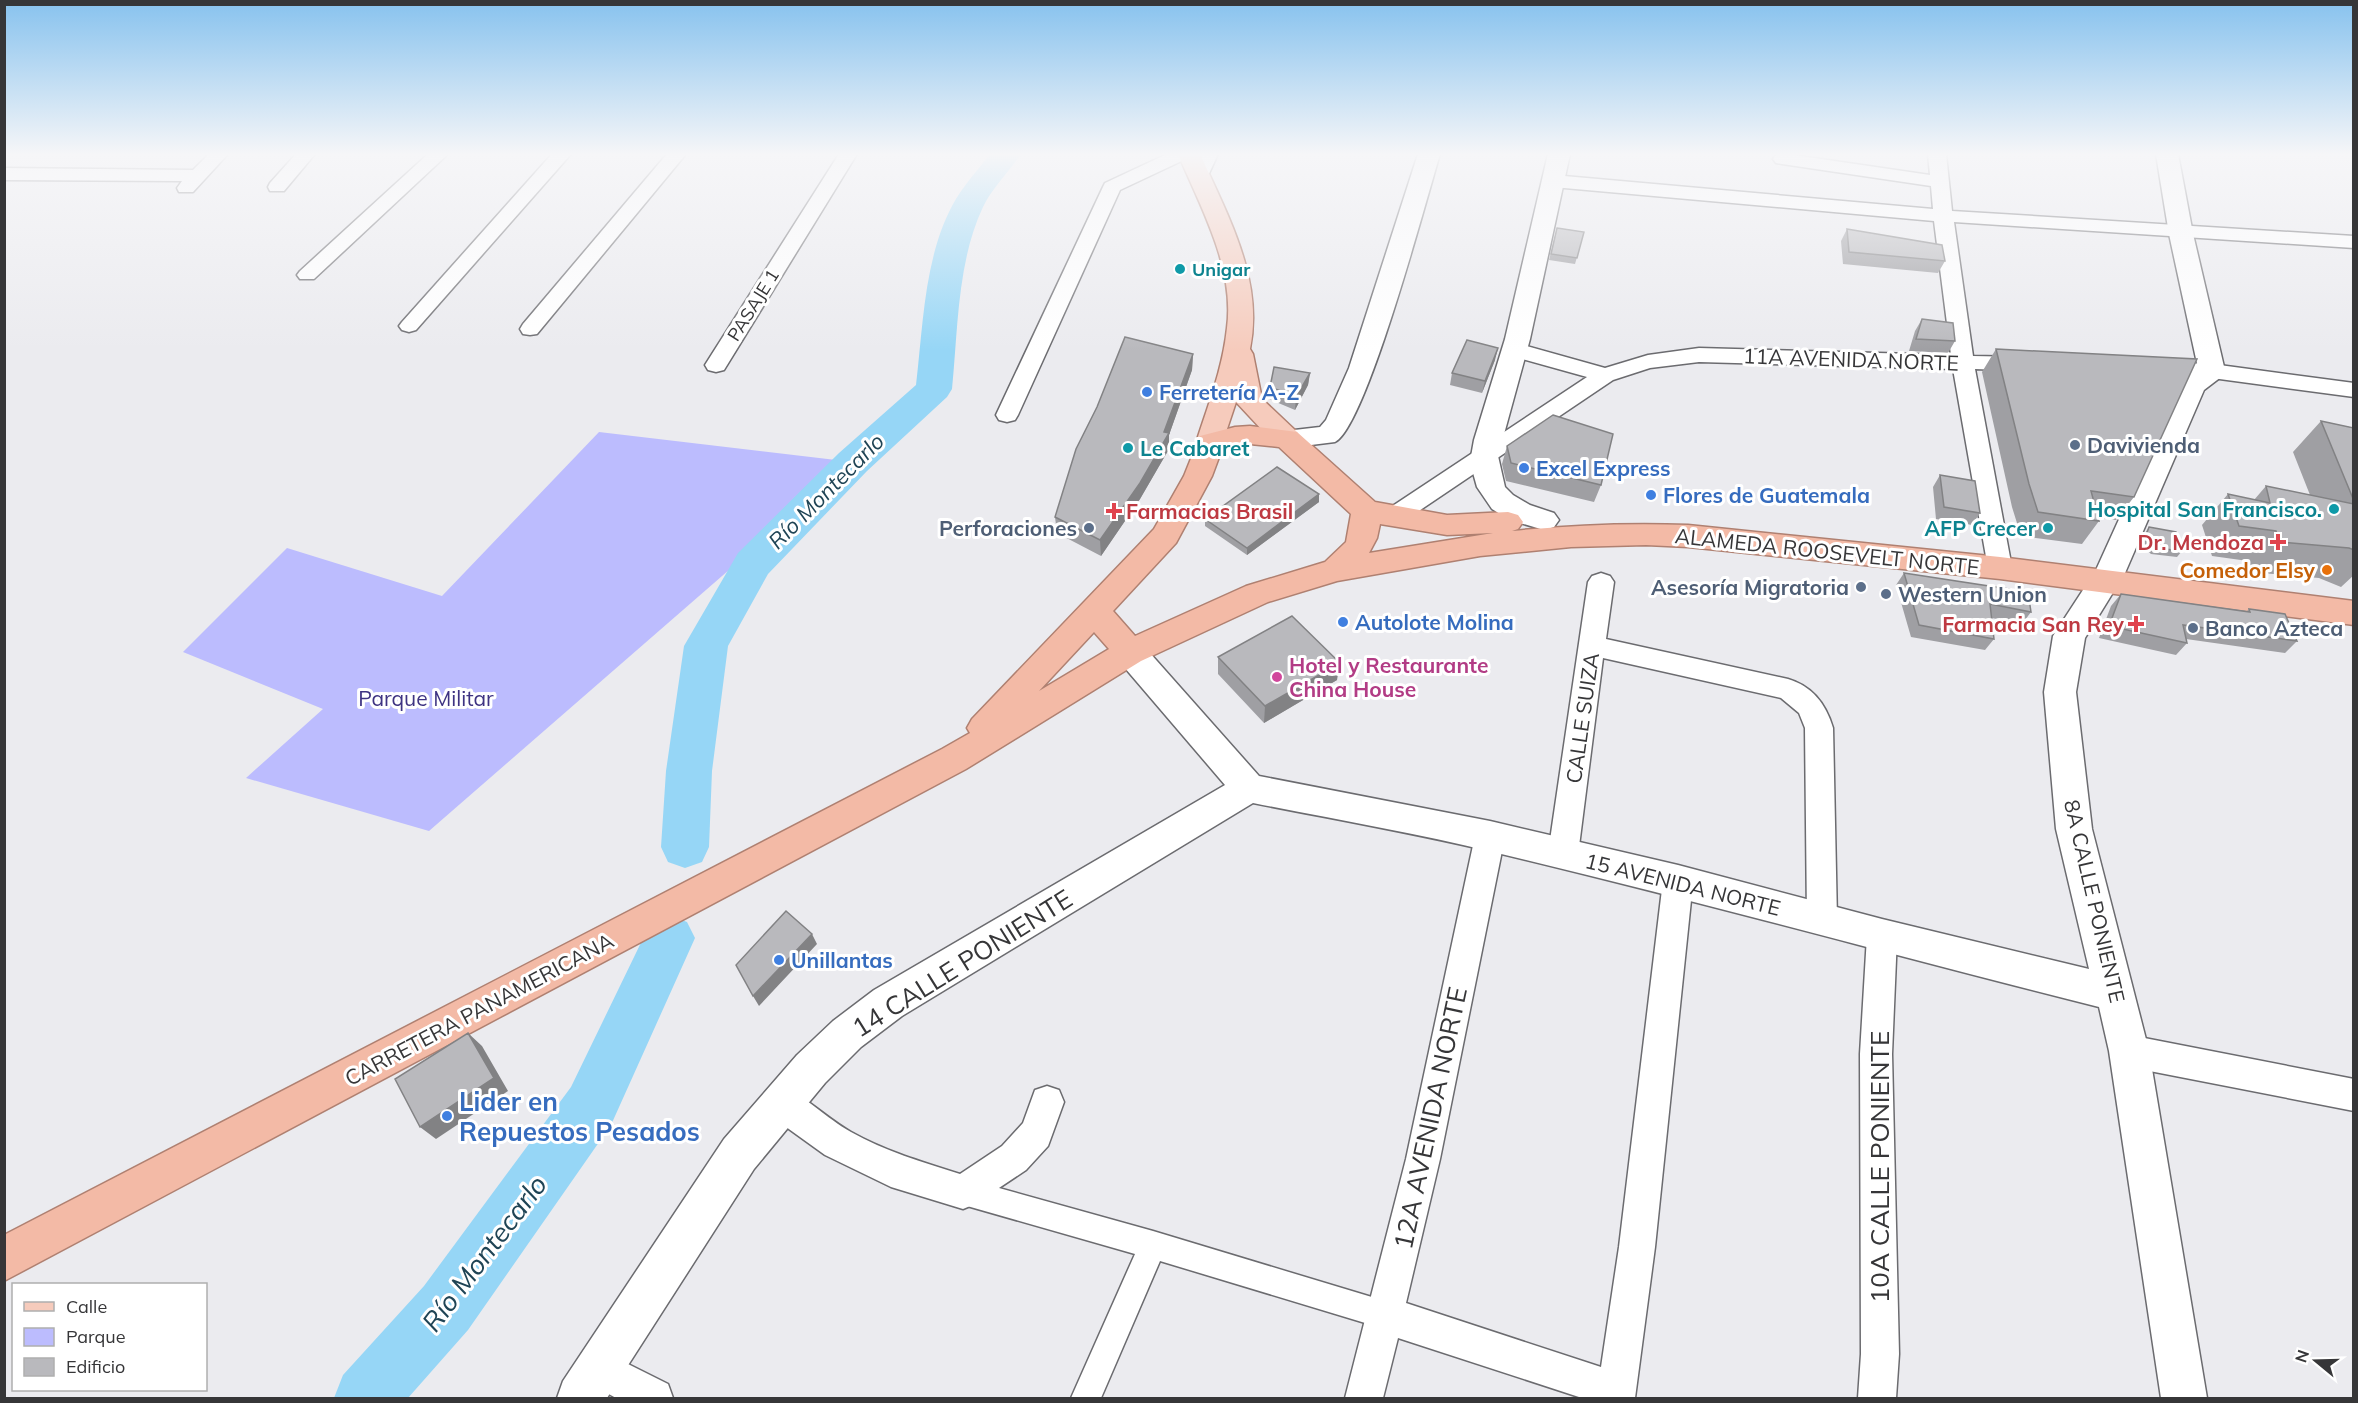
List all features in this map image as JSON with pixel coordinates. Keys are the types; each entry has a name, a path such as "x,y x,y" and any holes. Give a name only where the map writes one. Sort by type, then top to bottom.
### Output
{"highway":[{"path":"1210,443 1235,436 1250,435 1287,439 1380,514 1364,535 1357,551 1336,570"},
{"name":"CARRETERA PANAMERICANA","path":"954,759 1165,536 1198,476 1210,443"},
{"name":"ALAMEDA ROOSEVELT NORTE","path":"1380,514 1447,525 1635,518 1683,521 1999,562 2354,613"},
{"name":"ALAMEDA ROOSEVELT NORTE","path":"1336,570 1520,540 1646,534 1999,562"},
{"name":"CARRETERA PANAMERICANA","path":"4,1259 954,759 1130,652 1257,594 1336,570"},
{"name":"ALAMEDA ROOSEVELT NORTE","path":"2108,578 2354,599"},
{"path":"1095,612 1130,652"}],"main road":[{"path":"1210,443 1238,343 1241,311 1235,269 1216,219"},
{"path":"1238,343 1246,394 1250,403 1287,439"}],"street":[{"path":"307,274 367,219"},
{"path":"409,327 504,219"},
{"path":"530,329 622,219"},
{"name":"PASAJE 1","path":"716,365 807,219"},
{"path":"1007,415 1097,219"},
{"path":"1287,439 1325,436 1331,433 1339,421 1362,368 1409,219"},
{"path":"1544,520 1518,513 1500,502 1490,483 1484,458 1516,350 1545,219"},
{"path":"1942,219 1964,362 1999,562"},
{"path":"1977,219 2181,234 2354,242"},
{"path":"2178,219 2211,371"},
{"path":"1516,350 1605,375"},
{"name":"11A AVENIDA NORTE","path":"1380,514 1484,458 1605,375 1648,362 1699,355 2046,365"},
{"path":"2129,368 2211,371 2354,390"},
{"name":"8A CALLE PONIENTE","path":"2184,1398 2129,1051 2074,829 2060,692 2069,636 2108,578 2193,385 2211,371"},
{"name":"CALLE SUIZA","path":"1563,854 1600,582"},
{"path":"1592,646 1788,689 1804,699 1816,714 1819,728 1822,920"},
{"path":"1130,652 1249,788"},
{"name":"15 AVENIDA NORTE","path":"1249,788 1490,836 1678,881 1882,936 2115,993"},
{"name":"14 CALLE PONIENTE","path":"589,1383 739,1154 780,1102 847,1034 888,1003 1249,788"},
{"name":"12A AVENIDA NORTE","path":"1364,1398 1423,1158 1490,836"},
{"path":"780,1102 837,1143 882,1166 1385,1315 1617,1395 1637,1247 1678,881"},
{"name":"10A CALLE PONIENTE","path":"1877,1398 1880,1354 1876,1054 1882,936"},
{"path":"2129,1051 2354,1095"},
{"path":"963,1191 1014,1158 1036,1134 1047,1101"},
{"path":"1086,1398 1153,1245"},
{"path":"589,1383 654,1398"}],"green space":[{"name":"Parque Militar","path":"599,432 853,462 429,831 246,778 323,709 183,652 287,548 442,596"}],"building":[{"path":"1557,228 1584,232 1577,258 1551,254"},
{"path":"1847,229 1942,245 1945,261 1849,252"},
{"path":"1922,319 1953,323 1955,341 1916,339"},
{"path":"1125,337 1193,354 1164,432 1169,433 1140,483 1100,540 1055,517 1076,449 1097,407"},
{"path":"1467,340 1498,348 1485,381 1452,373"},
{"name":"Davivienda","path":"1996,349 2197,359 2134,497 2091,491 2099,521 2038,512"},
{"path":"1274,367 1310,373 1296,397 1270,387"},
{"path":"1553,415 1613,434 1601,485 1511,463 1507,446"},
{"path":"2321,421 2354,428 2354,501"},
{"path":"1277,467 1319,494 1247,548 1205,519"},
{"path":"1940,475 1975,481 1980,513 1944,507"},
{"path":"2266,486 2354,504 2354,550 2279,542 2276,531 2239,526 2228,494 2270,503"},
{"path":"2149,527 2176,532 2182,551 2156,548 2145,538"},
{"path":"1904,573 2028,592 2031,612 1990,604 1994,639 1919,625"},
{"path":"2121,594 2250,612 2249,609 2285,614 2297,641 2183,625 2187,643 2109,626"},
{"name":"Hotel y Restaurante China House","path":"1292,616 1340,663 1265,706 1218,657"},
{"name":"Unillantas","path":"786,911 812,934 753,996 736,965"},
{"path":"468,1033 494,1078 420,1127 395,1079"}],"waterway":[{"name":"Río Montecarlo","path":"685,847 689,771 706,646 753,564 853,462 934,389 948,271 962,219"},
{"name":"Río Montecarlo","path":"366,1398 446,1308 591,1106 669,938"}],"place":[{"name":"Unigar","path":"1180,269"},
{"name":"Ferretería A-Z","path":"1147,392"},
{"name":"Davivienda","path":"2075,445"},
{"name":"Le Cabaret","path":"1128,448"},
{"name":"Excel Express","path":"1524,468"},
{"name":"Flores de Guatemala","path":"1651,495"},
{"name":"Hospital San Francisco.","path":"2334,509"},
{"name":"Farmacias Brasil","path":"1114,511"},
{"name":"Perforaciones","path":"1089,528"},
{"name":"AFP Crecer","path":"2048,528"},
{"name":"Dr. Mendoza","path":"2278,542"},
{"name":"Comedor Elsy","path":"2327,570"},
{"name":"Asesoría Migratoria","path":"1861,587"},
{"name":"Western Union","path":"1886,594"},
{"name":"Autolote Molina","path":"1343,622"},
{"name":"Farmacia San Rey","path":"2136,624"},
{"name":"Banco Azteca","path":"2193,628"},
{"name":"Hotel y Restaurante China House","path":"1277,677"},
{"name":"Unillantas","path":"779,960"},
{"name":"Lider en Repuestos Pesados","path":"447,1116"}]}
